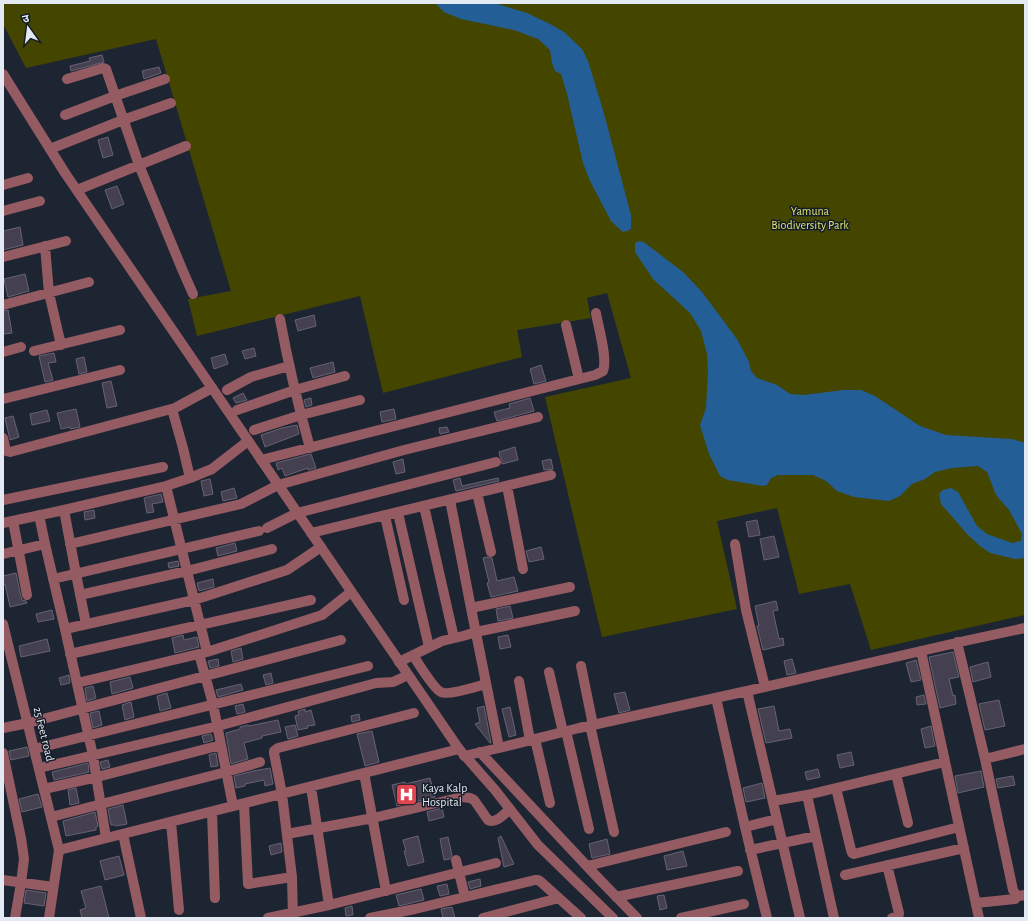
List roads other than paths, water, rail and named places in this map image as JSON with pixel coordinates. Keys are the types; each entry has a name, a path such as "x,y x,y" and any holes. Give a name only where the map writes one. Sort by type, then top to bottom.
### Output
{"street":[{"path":"67,78 105,68 139,165 176,256 194,294"},
{"path":"3,74 77,190 461,752 495,790 538,845 613,918"},
{"path":"65,115 165,79"},
{"path":"50,149 171,103"},
{"path":"77,190 186,146"},
{"path":"3,185 28,178"},
{"path":"3,211 40,201"},
{"path":"3,257 66,241"},
{"path":"45,246 50,293 60,344"},
{"path":"3,304 89,282"},
{"path":"261,460 579,379 603,371 604,359 596,313"},
{"path":"280,319 289,366 310,448"},
{"path":"566,325 579,379"},
{"path":"34,351 120,330"},
{"path":"3,352 21,347"},
{"path":"227,390 251,377 289,366"},
{"path":"3,399 120,370"},
{"path":"238,410 295,390 345,376"},
{"path":"3,438 6,451 10,452 176,407 212,388"},
{"path":"254,430 301,415 360,400"},
{"path":"176,407 190,478"},
{"path":"70,544 242,503 278,485 404,450 538,417"},
{"path":"27,595 19,550 8,522 166,486 190,478 216,467 248,441"},
{"path":"53,579 263,529 297,513 496,462"},
{"path":"3,500 163,467"},
{"path":"311,533 551,475"},
{"path":"166,486 201,625 205,676 218,726 233,806"},
{"path":"507,486 523,569"},
{"path":"477,493 491,552"},
{"path":"450,500 499,748"},
{"path":"424,506 454,638"},
{"path":"64,510 86,624"},
{"path":"398,512 429,647"},
{"path":"39,515 93,756 106,838"},
{"path":"385,516 404,600"},
{"path":"3,554 45,544"},
{"path":"735,544 746,610 765,687"},
{"path":"65,629 194,600 289,569 321,547"},
{"path":"80,595 187,571 272,549"},
{"path":"471,608 570,587"},
{"path":"77,683 203,653 323,615 351,592"},
{"path":"70,654 311,600"},
{"path":"399,662 442,641 476,632 575,611"},
{"name":"25 Feet road","path":"3,624 59,850"},
{"path":"49,918 59,850 364,773 461,752 480,752 499,748 564,731 1025,628"},
{"path":"3,728 28,723 341,640"},
{"path":"957,642 985,759 1013,890 1016,895 1025,895"},
{"path":"921,651 979,918"},
{"path":"412,655 433,685 441,692 454,692 486,684"},
{"path":"34,749 368,666"},
{"path":"581,666 614,832"},
{"path":"549,672 589,829"},
{"path":"38,768 218,726 376,683 393,682 408,675"},
{"path":"519,681 550,803"},
{"path":"747,691 800,918"},
{"path":"716,698 744,827 767,918"},
{"path":"293,916 292,877 282,794 274,751 276,748 414,713"},
{"path":"44,789 221,745"},
{"path":"985,759 1025,749"},
{"path":"3,752 24,859 15,918"},
{"path":"480,752 637,918"},
{"path":"51,818 260,762"},
{"path":"773,802 945,762"},
{"path":"364,773 386,891"},
{"path":"896,774 908,823"},
{"path":"311,787 329,905"},
{"path":"836,788 851,850 854,854 959,827"},
{"path":"807,795 834,918"},
{"path":"287,834 373,818 464,797 474,800 488,820 491,821 496,821 510,809"},
{"path":"244,804 248,884 292,877"},
{"path":"212,812 215,898"},
{"path":"744,827 777,820"},
{"path":"171,822 179,910"},
{"path":"587,866 726,832"},
{"path":"123,834 141,918"},
{"path":"750,850 816,836"},
{"path":"845,875 964,848"},
{"path":"456,860 465,897"},
{"path":"268,918 293,916 329,905 496,863"},
{"path":"887,865 899,913 897,917 892,918"},
{"path":"616,897 738,871"},
{"path":"3,880 53,887"},
{"path":"370,918 415,909 533,880 538,880 541,882 553,900 581,918"},
{"path":"976,903 1015,899"},
{"path":"483,918 553,900"},
{"path":"681,918 744,904"}],"water":[{"path":"435,3 494,3 527,13 564,32 582,49 588,61 603,110 631,215 631,229 623,232 611,221 590,181 583,163 561,74 555,71 550,50 538,39 514,30 461,19 444,12"},
{"path":"640,241 645,243 683,272 702,292 737,339 749,362 751,371 757,378 777,385 790,394 804,395 843,390 861,390 875,396 920,426 946,435 1012,439 1025,443 1025,558 1015,559 990,553 967,534 941,504 939,494 943,490 951,488 958,492 977,526 987,534 1012,543 1021,541 1022,534 1009,510 996,495 987,472 978,466 952,468 935,472 925,479 912,484 900,496 889,501 854,497 837,491 826,481 813,475 778,475 771,478 767,485 763,486 728,480 720,476 709,454 700,425 706,408 708,372 707,354 701,331 690,313 653,279 635,252 635,243"}],"place":[{"name":"Kaya Kalp Hospital","path":"406,795"}],"park label":[{"name":"Yamuna Biodiversity Park","path":"810,218"}]}
